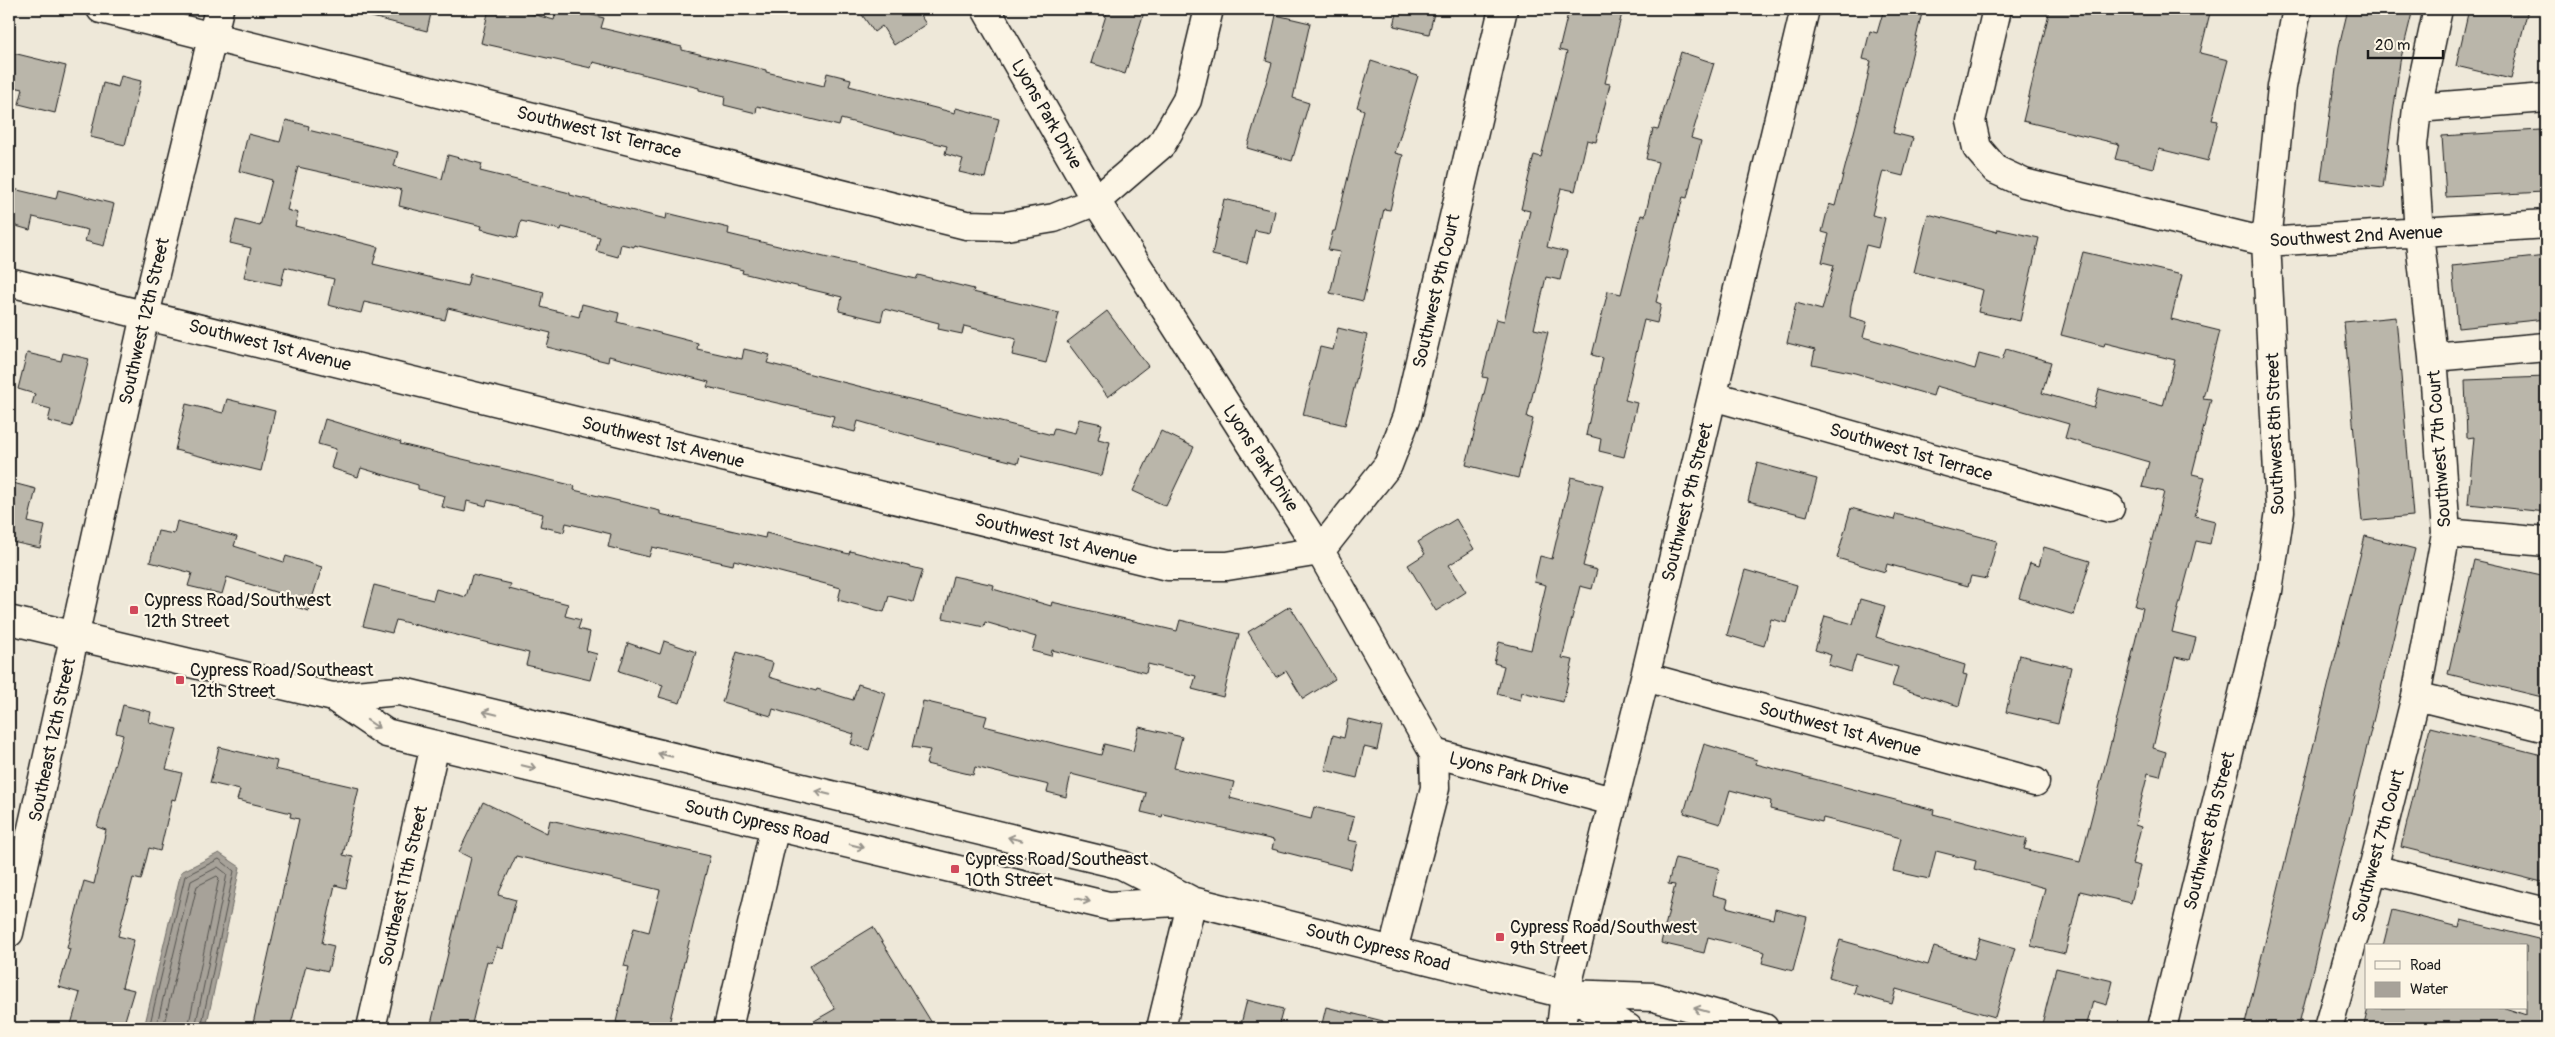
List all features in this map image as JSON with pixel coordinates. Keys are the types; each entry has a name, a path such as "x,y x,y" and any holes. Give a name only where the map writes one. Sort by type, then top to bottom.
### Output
{"street":[{"name":"Southwest 1st Terrace","path":"101,9 213,35 966,225 1006,226 1054,218 1096,201 1161,145 1187,100 1209,9"},
{"name":"Southwest 12th Street","path":"75,634 145,315 220,9"},
{"name":"Lyons Park Drive","path":"986,9 1096,201 1320,551 1434,753 1612,801"},
{"name":"Southwest 9th Court","path":"1320,551 1388,465 1407,416 1503,9"},
{"name":"Southwest 9th Street","path":"1561,1028 1565,994 1612,801 1645,677 1805,9"},
{"name":"Southwest 2nd Avenue","path":"1997,9 1971,121 1977,148 1996,170 2024,184 2266,242 2419,234 2546,224"},
{"name":"Southwest 8th Street","path":"2162,1028 2268,591 2280,511 2266,242 2282,87 2297,9"},
{"name":"Southwest 7th Court","path":"2328,1028 2373,869 2416,696 2446,533 2433,356 2419,234 2413,145 2417,108 2438,9"},
{"path":"2417,108 2546,98"},
{"name":"Southwest 1st Avenue","path":"9,282 1168,566 1227,566 1320,551"},
{"path":"2433,356 2546,347"},
{"name":"Southwest 1st Terrace","path":"1712,396 2110,508"},
{"path":"2446,533 2546,542"},
{"name":"South Cypress Road","path":"9,620 75,634 333,697 399,691 409,693 1122,865 1192,901 1565,994 1654,997 1764,1028"},
{"name":"Southeast 12th Street","path":"10,925 75,634"},
{"name":"Southwest 1st Avenue","path":"1645,677 2035,782"},
{"path":"2416,696 2546,728"},
{"name":"South Cypress Road","path":"333,697 386,732 1109,906 1192,901"},
{"name":"Southeast 11th Street","path":"371,1028 436,745"},
{"path":"1393,950 1435,788 1434,753"},
{"path":"728,1028 775,826"},
{"path":"2373,869 2546,912"},
{"path":"1161,1028 1192,901"},
{"name":"South Cypress Road","path":"1565,994 1628,1028"}],"water":[{"path":"219,853 240,867 206,1028 144,1028 181,872"}],"building":[{"path":"369,9 432,9 427,31 368,16"},
{"path":"489,9 514,9 554,20 557,9 568,9 604,18 601,28 682,47 682,50 766,70 766,72 824,86 827,73 851,79 849,86 955,113 956,108 999,119 985,178 959,172 963,159 945,154 947,146 841,119 839,126 757,106 756,113 724,105 725,96 699,90 699,88 593,62 591,68 481,43"},
{"path":"858,9 916,9 926,24 894,45 882,26 874,32"},
{"path":"1108,9 1145,9 1125,74 1091,63"},
{"path":"1398,9 1435,9 1429,34 1394,26"},
{"path":"1569,9 1623,9 1605,83 1610,84 1596,142 1587,140 1575,191 1561,188 1547,247 1567,252 1560,280 1546,277 1534,329 1548,332 1527,417 1533,419 1518,478 1466,465 1488,378 1482,377 1496,319 1504,321 1530,211 1521,209 1534,155 1541,157 1567,52 1559,50"},
{"path":"1884,9 1923,9 1893,133 1913,138 1903,176 1883,171 1872,215 1885,218 1878,248 1866,245 1851,305 1850,317 1867,322 1863,337 1975,369 1979,354 2002,360 2006,349 2051,362 2042,393 2094,408 2099,389 2163,406 2175,360 2105,343 2104,346 2061,335 2083,252 2182,275 2171,319 2220,331 2203,398 2211,399 2192,474 2205,477 2195,516 2215,521 2210,544 2196,541 2172,632 2196,638 2190,660 2175,657 2153,748 2166,752 2160,776 2148,773 2135,825 2141,827 2132,864 2140,866 2131,903 2080,891 2065,954 2031,946 2045,888 1974,869 1976,861 1936,851 1929,879 1893,871 1901,838 1823,818 1822,822 1770,809 1771,801 1730,790 1720,824 1684,813 1704,744 1757,760 1756,764 1934,810 1933,814 2027,839 2024,849 2080,862 2116,723 2143,608 2135,606 2164,492 2142,487 2149,462 2065,438 2069,424 1936,386 1933,396 1855,373 1812,364 1815,350 1787,343 1796,303 1822,310 1834,265 1822,262 1829,234 1822,232 1829,204 1835,206 1865,90 1871,61 1863,59 1870,31 1877,33"},
{"path":"2050,9 2211,9 2200,53 2228,60 2212,120 2218,121 2208,161 2159,149 2154,168 2115,159 2119,144 2023,121"},
{"path":"2348,9 2413,9 2400,62 2383,188 2321,180 2339,47"},
{"path":"2469,9 2528,9 2511,79 2456,66"},
{"path":"1276,15 1310,23 1293,98 1309,103 1292,161 1247,148 1272,63 1266,61"},
{"path":"9,52 66,66 55,113 19,104 23,89 9,86"},
{"path":"1681,52 1714,63 1691,138 1701,141 1687,198 1683,197 1656,302 1661,304 1657,323 1644,320 1625,400 1637,403 1624,457 1599,451 1601,439 1586,435 1603,358 1592,355 1608,291 1621,294 1641,215 1645,216 1658,162 1646,159 1653,129 1658,130"},
{"path":"1371,61 1418,76 1395,153 1403,155 1390,210 1384,209 1363,301 1330,293 1340,252 1328,250 1333,231 1335,231 1364,110 1357,107"},
{"path":"121,76 141,81 125,145 90,137 103,83 118,87"},
{"path":"286,120 309,126 308,130 398,152 394,166 442,179 448,155 482,164 480,171 570,193 570,195 666,219 667,213 729,228 728,234 916,279 918,275 974,289 973,292 1059,313 1046,363 1012,355 1016,339 964,326 962,334 938,329 939,323 884,309 881,321 839,311 842,297 742,273 743,270 634,245 634,247 621,244 618,257 596,251 600,237 562,227 561,230 521,221 517,238 481,229 482,226 399,206 402,190 298,167 287,210 298,213 295,226 378,247 373,264 467,286 470,274 544,292 541,307 579,317 582,304 619,313 617,322 698,343 697,349 742,359 744,349 770,355 767,363 1052,435 1054,428 1075,433 1079,419 1102,424 1098,439 1110,442 1102,476 1020,456 1018,463 928,441 858,421 855,432 831,426 834,416 707,387 709,382 609,356 608,362 547,347 551,333 448,308 445,320 364,302 361,313 328,305 334,279 285,267 281,285 244,277 251,248 230,243 236,220 260,226 272,180 239,171 248,134 280,142"},
{"path":"2540,130 2544,192 2446,197 2442,136"},
{"path":"9,188 56,199 58,190 114,204 104,246 85,241 88,230 33,217 30,230 9,224"},
{"path":"1224,199 1275,211 1270,233 1255,230 1247,263 1212,255"},
{"path":"1928,214 1997,232 1998,229 2039,238 2020,321 1978,312 1983,290 1914,272"},
{"path":"2546,256 2546,319 2458,328 2452,266"},
{"path":"1107,311 1148,366 1108,397 1067,342"},
{"path":"2396,317 2413,516 2362,521 2344,322"},
{"path":"1338,328 1367,335 1345,425 1303,415 1320,347 1333,350"},
{"path":"27,353 61,361 63,353 89,359 72,427 48,421 51,409 32,404 35,394 18,389"},
{"path":"2546,377 2546,512 2468,504 2474,437 2467,438 2465,380"},
{"path":"227,399 275,411 261,471 175,450 186,404 223,413"},
{"path":"325,419 401,442 400,444 575,486 574,490 660,511 660,514 765,538 766,533 849,554 850,551 923,570 913,602 889,596 884,612 838,600 841,588 734,560 733,565 652,547 649,557 608,547 611,534 566,523 564,532 540,526 543,514 488,500 486,506 467,501 465,512 442,507 445,496 418,489 418,485 361,468 358,477 331,468 336,449 318,444"},
{"path":"1161,431 1194,447 1166,506 1133,491"},
{"path":"1757,463 1817,479 1807,516 1748,501"},
{"path":"1571,477 1603,485 1583,566 1597,570 1592,589 1580,586 1562,658 1573,660 1563,702 1522,692 1520,700 1497,694 1504,666 1494,663 1499,642 1531,650 1546,585 1534,582 1540,556 1552,559"},
{"path":"9,482 36,489 28,522 45,526 40,548 12,542 15,529 9,527"},
{"path":"1851,508 1894,520 1896,514 1997,541 1987,579 1971,576 1968,586 1887,564 1885,572 1837,558"},
{"path":"1456,519 1474,549 1449,565 1466,592 1436,611 1408,565 1425,554 1418,542"},
{"path":"177,521 237,537 234,546 284,562 286,556 322,567 308,611 288,604 291,597 227,577 222,594 188,586 192,573 150,562 158,531 174,534"},
{"path":"2365,536 2415,549 2314,964 2298,1028 2244,1028"},
{"path":"2044,547 2090,561 2074,615 2019,598 2030,563 2039,566"},
{"path":"2474,560 2546,576 2546,698 2448,674"},
{"path":"1745,570 1797,585 1787,623 1771,619 1764,646 1727,635"},
{"path":"472,575 511,584 509,589 568,604 565,616 581,620 578,629 590,632 586,651 597,654 590,680 526,665 529,653 396,620 392,633 363,626 374,585 433,600 436,589 466,597"},
{"path":"953,576 994,585 993,589 1051,606 1052,602 1177,631 1180,620 1239,634 1223,697 1192,689 1196,676 1148,664 1146,673 1052,650 1051,656 1032,651 1036,637 985,622 984,627 943,618"},
{"path":"1860,599 1885,606 1876,637 1965,665 1963,674 1967,675 1959,706 1892,686 1898,667 1856,655 1851,672 1828,665 1831,655 1815,650 1825,616 1853,624"},
{"path":"1290,606 1335,679 1303,699 1286,671 1276,677 1248,632"},
{"path":"664,641 696,652 680,703 659,697 663,685 619,671 628,643 660,654"},
{"path":"737,652 773,663 769,677 816,691 817,689 853,700 858,684 886,693 869,750 851,744 854,734 773,709 771,716 722,702"},
{"path":"2019,655 2071,667 2058,724 2006,712"},
{"path":"923,701 987,716 984,726 1101,755 1104,744 1133,751 1139,727 1182,737 1174,768 1234,782 1230,798 1311,819 1314,807 1354,817 1348,840 1358,842 1351,869 1272,849 1274,840 1163,814 1162,817 1141,812 1146,793 1071,774 1066,797 1047,792 1049,785 975,767 973,775 926,764 930,750 912,747"},
{"path":"123,705 151,712 149,722 177,729 166,769 182,773 175,800 172,799 160,851 149,848 141,880 133,878 118,936 134,940 122,987 134,990 123,1027 112,1024 111,1028 70,1028 80,993 59,987 70,949 67,948 84,881 94,884 106,830 97,827 123,735 116,733"},
{"path":"1348,719 1382,727 1377,750 1364,747 1357,778 1325,770 1333,735 1344,738"},
{"path":"2430,727 2546,756 2546,883 2401,847"},
{"path":"219,747 277,761 275,769 359,788 343,855 353,857 346,888 335,885 322,943 334,946 328,971 306,966 290,1028 252,1028 299,819 290,817 291,813 237,800 240,790 210,783"},
{"path":"483,802 547,833 550,820 710,856 668,1028 623,1028 624,1024 616,1022 629,967 624,966 634,928 649,932 660,890 516,856 498,895 516,900 503,949 497,947 492,963 487,961 471,1028 430,1028 471,858 459,852"},
{"path":"1675,858 1719,868 1713,895 1728,899 1726,907 1773,919 1775,909 1807,917 1793,971 1762,963 1765,952 1708,937 1704,953 1661,943 1675,885 1668,884"},
{"path":"2392,910 2459,927 2461,920 2546,941 2546,1028 2376,1028 2364,1025 2368,1010 2511,1010 2526,1015 2526,1010 2528,1010 2528,944 2384,944"},
{"path":"873,927 935,1028 802,1028 835,1009 809,966"},
{"path":"1980,938 2015,948 1995,1017 1896,989 1892,1004 1854,993 1856,985 1829,977 1840,940 1928,965 1934,947 1974,959"},
{"path":"2056,968 2113,981 2107,1005 2093,1001 2086,1028 2041,1028"},
{"path":"1247,1000 1283,1009 1278,1028 1240,1028"},
{"path":"1326,1007 1383,1021 1382,1028 1321,1028"}],"place":[{"name":"Cypress Road/Southwest 12th Street","path":"134,610"},
{"name":"Cypress Road/Southeast 12th Street","path":"180,680"},
{"name":"Cypress Road/Southeast 10th Street","path":"955,869"},
{"name":"Cypress Road/Southwest 9th Street","path":"1500,937"}]}
